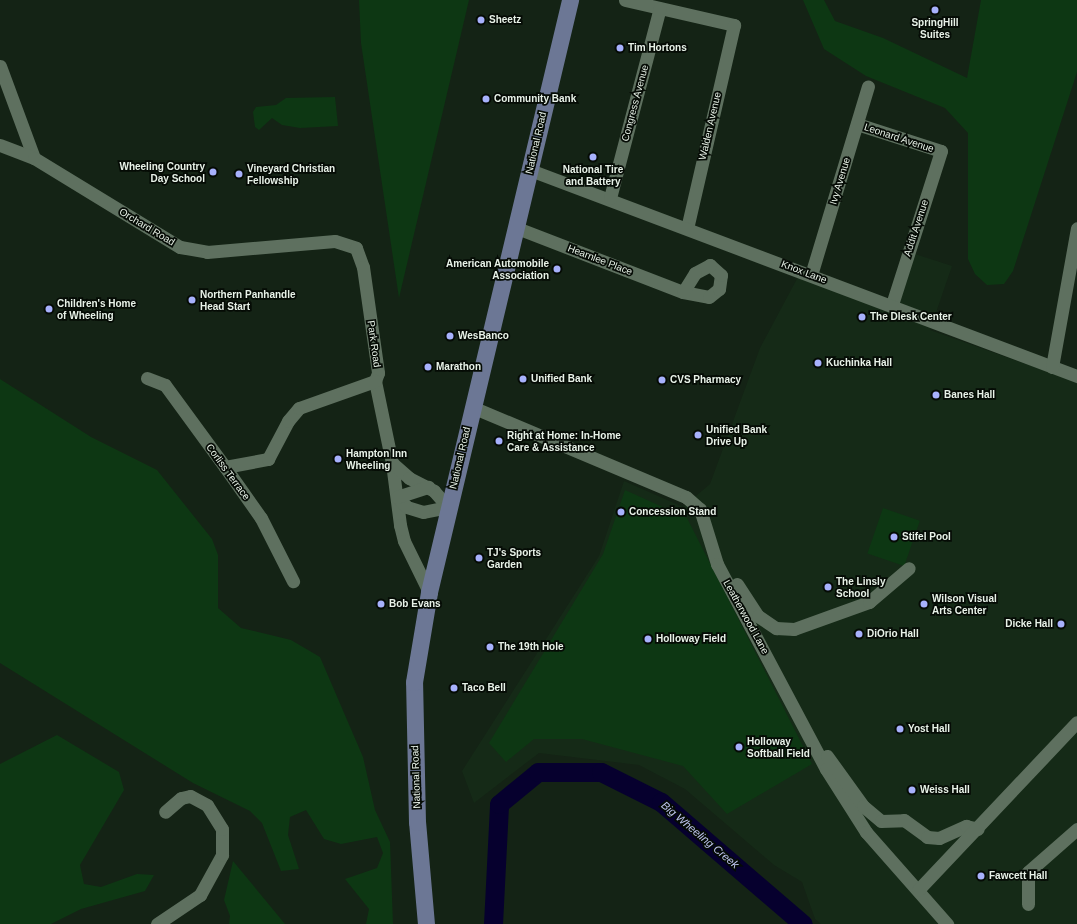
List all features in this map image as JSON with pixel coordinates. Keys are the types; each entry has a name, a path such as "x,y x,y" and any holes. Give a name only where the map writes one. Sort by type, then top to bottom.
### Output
{"main road":[{"name":"National Road","path":"426,924 417,822 414,682 429,592 448,506 517,228 570,0"}],"street":[{"path":"625,0 660,8"},
{"name":"Walden Avenue","path":"660,8 734,25 686,228"},
{"name":"Congress Avenue","path":"610,198 660,8"},
{"path":"0,66 34,158"},
{"name":"Ivy Avenue","path":"811,275 868,86"},
{"name":"Leonard Avenue","path":"857,124 941,151"},
{"name":"Orchard Road","path":"0,145 34,158 180,248 207,252 335,241 356,248"},
{"name":"Addit Avenue","path":"892,305 941,151"},
{"name":"Knox Lane","path":"530,170 610,198 1077,376"},
{"name":"Hearnlee Place","path":"517,228 683,292"},
{"path":"1052,366 1077,228"},
{"name":"Park Road","path":"356,248 363,267 378,373 375,381 392,463 404,541 429,592"},
{"name":"Corliss Terrace","path":"147,378 165,385 225,467 261,518 293,581"},
{"path":"225,467 268,459 288,421 299,408 375,381"},
{"name":"Leatherwood Lane","path":"472,407 686,497 700,509 717,564 814,741 826,769 866,832 947,924"},
{"path":"392,463 409,478 428,487 448,506"},
{"path":"428,487 397,497 407,507 422,512 448,506"},
{"path":"711,546 758,616 776,628 794,629 869,602 909,568"},
{"path":"918,890 978,829 1077,722"},
{"path":"814,741 876,818 904,820 926,837 945,837 966,826 978,829"},
{"path":"157,924 200,895 222,855 222,829 207,805 190,796 181,798 165,812"},
{"path":"1028,904 1028,872 1077,829"}],"shaded area":[{"name":"The Linsly School","path":"912,253 952,266 930,330 1077,382 1077,924 821,924 815,919 802,882 774,865 685,789 639,765 539,753 474,803 462,771 599,556 624,481 683,507 710,484 760,348 799,275 892,308"}],"green space":[{"path":"359,0 469,0 399,298 361,43"},
{"path":"803,0 824,0 835,21 883,38 967,78 981,0 1077,0 1077,72 1013,271 1004,284 987,285 975,274 968,259 968,133 945,108 866,76 824,49"},
{"path":"335,97 338,126 300,128 282,125 272,118 259,130 255,127 253,112 256,107 276,105 286,98"},
{"path":"0,379 91,437 157,470 212,539 218,555 218,608 241,628 291,640 320,657 363,757 375,810 390,842 393,924 366,924 369,909 345,879 377,868 383,853 377,837 341,844 324,839 306,810 290,817 288,835 299,869 281,871 262,823 250,811 193,783 0,663"},
{"path":"625,490 687,518 812,764 727,814 683,766 582,739 534,739 506,762 489,743 603,554"},
{"name":"Stifel Pool","path":"883,508 920,521 904,566 867,553"},
{"path":"57,735 119,772 124,790 80,865 84,884 101,887 137,874 154,875 145,891 81,909 51,924 0,924 0,764"},
{"path":"233,861 285,924 229,924 230,916 224,900"}],"waterway":[{"name":"Big Wheeling Creek","path":"493,924 499,804 538,772 601,772 661,802 803,924"}],"place":[{"name":"SpringHill Suites","path":"935,10"},
{"name":"Sheetz","path":"481,20"},
{"name":"Tim Hortons","path":"620,48"},
{"name":"Community Bank","path":"486,99"},
{"name":"National Tire and Battery","path":"593,157"},
{"name":"Wheeling Country Day School","path":"213,172"},
{"name":"Vineyard Christian Fellowship","path":"239,174"},
{"name":"American Automobile Association","path":"557,269"},
{"name":"Northern Panhandle Head Start","path":"192,300"},
{"name":"Children's Home of Wheeling","path":"49,309"},
{"name":"The Dlesk Center","path":"862,317"},
{"name":"WesBanco","path":"450,336"},
{"name":"Kuchinka Hall","path":"818,363"},
{"name":"Marathon","path":"428,367"},
{"name":"Unified Bank","path":"523,379"},
{"name":"CVS Pharmacy","path":"662,380"},
{"name":"Banes Hall","path":"936,395"},
{"name":"Unified Bank Drive Up","path":"698,435"},
{"name":"Right at Home: In-Home Care & Assistance","path":"499,441"},
{"name":"Hampton Inn Wheeling","path":"338,459"},
{"name":"Concession Stand","path":"621,512"},
{"name":"Stifel Pool","path":"894,537"},
{"name":"TJ's Sports Garden","path":"479,558"},
{"name":"The Linsly School","path":"828,587"},
{"name":"Bob Evans","path":"381,604"},
{"name":"Wilson Visual Arts Center","path":"924,604"},
{"name":"Dicke Hall","path":"1061,624"},
{"name":"DiOrio Hall","path":"859,634"},
{"name":"Holloway Field","path":"648,639"},
{"name":"The 19th Hole","path":"490,647"},
{"name":"Taco Bell","path":"454,688"},
{"name":"Yost Hall","path":"900,729"},
{"name":"Holloway Softball Field","path":"739,747"},
{"name":"Weiss Hall","path":"912,790"},
{"name":"Fawcett Hall","path":"981,876"}]}
